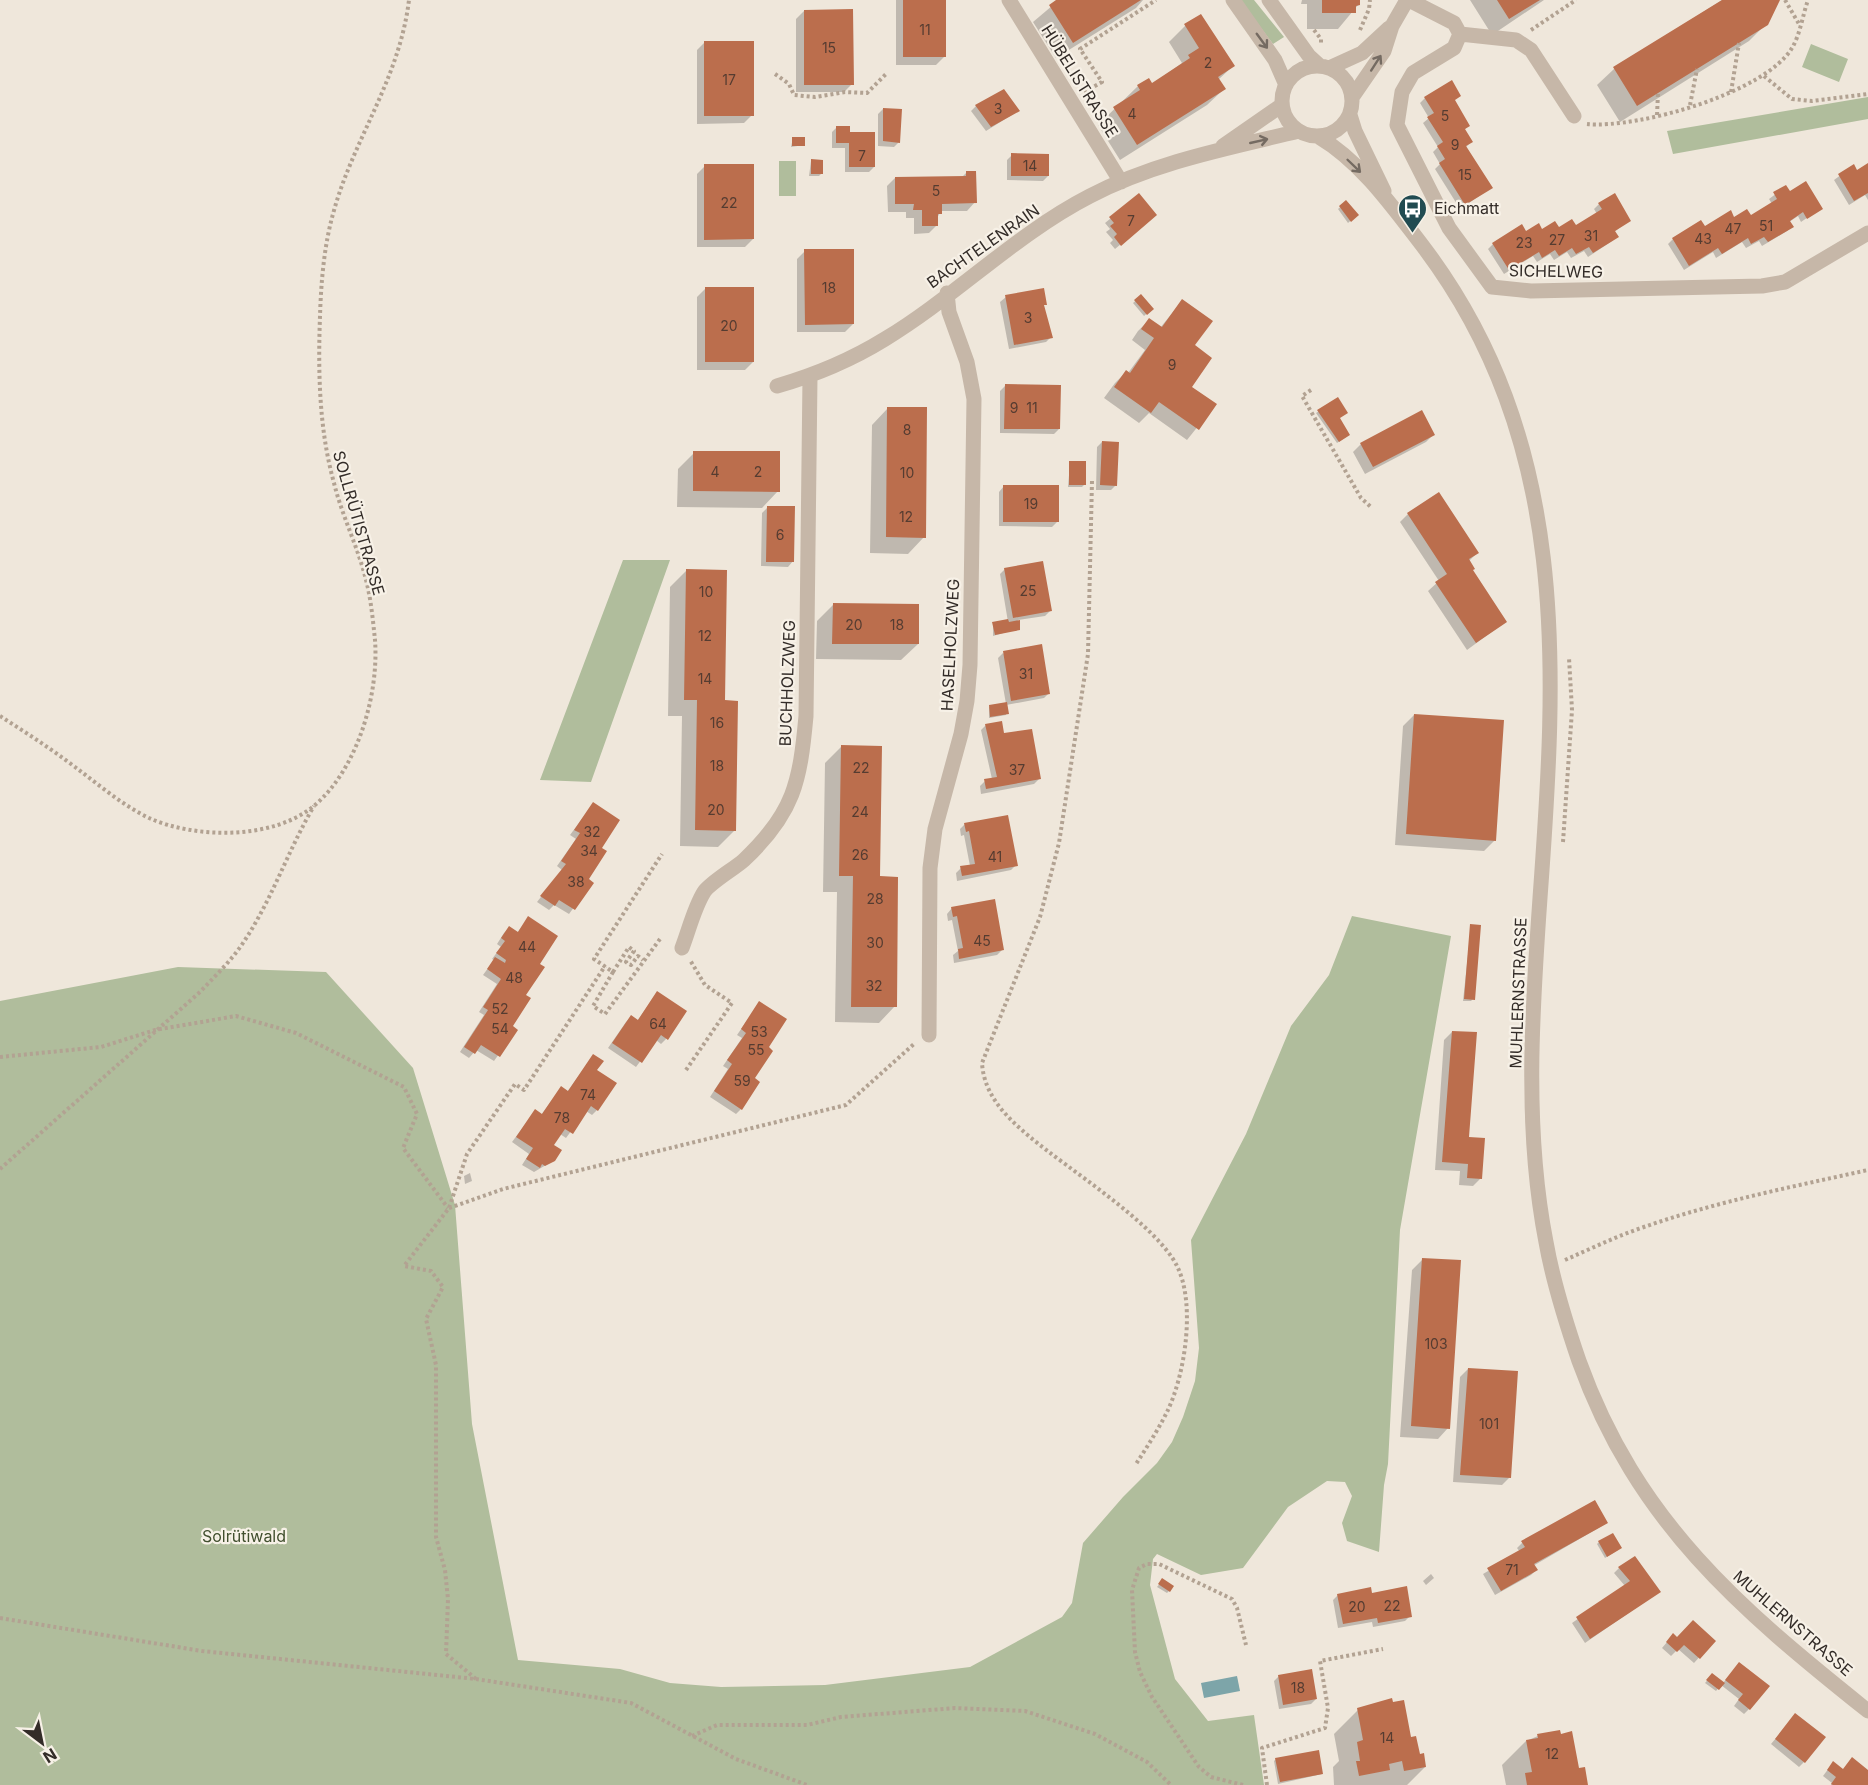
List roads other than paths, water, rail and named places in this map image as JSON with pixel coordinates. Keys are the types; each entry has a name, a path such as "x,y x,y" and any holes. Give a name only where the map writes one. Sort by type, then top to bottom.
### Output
{"street":[{"name":"HÜBELISTRASSE","path":"1009,0 1121,182"},
{"path":"1233,0 1275,60 1286,85"},
{"path":"1269,0 1300,45 1324,67 1345,78 1353,96"},
{"path":"1318,137 1336,132 1350,115 1353,96 1384,51 1392,26 1408,0 1454,23 1460,34 1516,40 1532,50 1574,116"},
{"path":"1299,131 1287,119 1282,105 1286,85 1300,70 1324,67 1362,53 1392,26"},
{"name":"SICHELWEG","path":"1460,34 1454,48 1413,72 1402,92 1397,125 1449,228 1492,287 1531,291 1762,286 1785,282 1868,234"},
{"name":"BACHTELENRAIN","path":"1218,150 1282,105"},
{"name":"MUHLERNSTRASSE","path":"1350,115 1355,131 1388,199 1452,288 1484,344 1515,421 1538,514 1549,616 1550,753 1536,962 1533,1111 1541,1210 1551,1266 1580,1363 1599,1409 1621,1452 1653,1504 1701,1564 1741,1605 1868,1710"},
{"name":"BACHTELENRAIN","path":"777,386 810,377 847,361 887,338 1027,235 1089,196 1121,182 1218,150 1299,131"},
{"name":"MUHLERNSTRASSE","path":"1299,131 1318,137 1332,145 1388,199"},
{"name":"HASELHOLZWEG","path":"929,1035 930,868 935,829 967,701 970,654 974,399 967,362 949,312 947,293"},
{"name":"BUCHHOLZWEG","path":"682,948 705,890 737,866 776,825 791,797 802,768 806,716 810,377"}],"water":[{"path":"1237,1676 1240,1691 1204,1698 1201,1683"}],"place":[{"name":"Eichmatt","path":"1413,234"}],"park label":[{"name":"Solrütiwald","path":"244,1536"}]}
